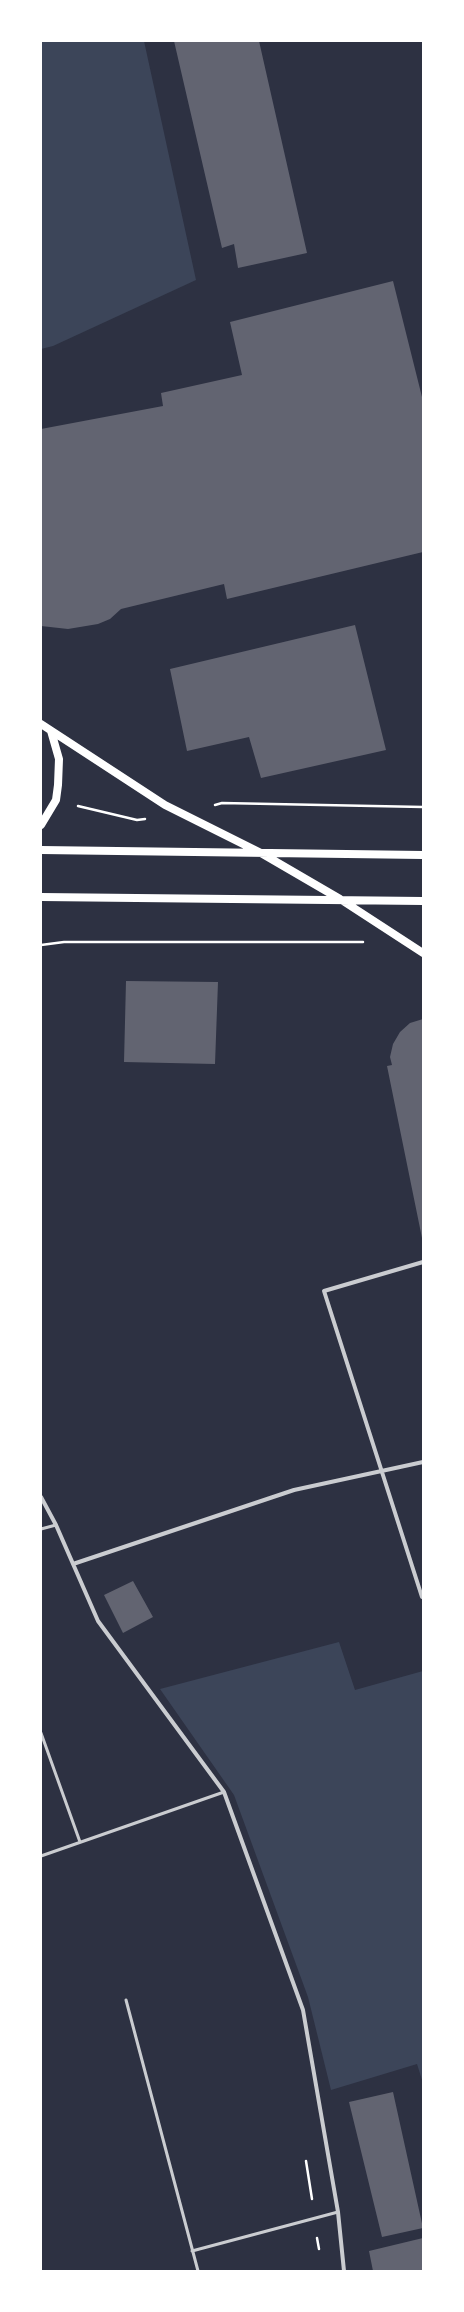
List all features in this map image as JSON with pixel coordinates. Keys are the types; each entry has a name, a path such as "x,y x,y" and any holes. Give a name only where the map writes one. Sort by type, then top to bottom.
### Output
{"main road":[{"path":"41,724 165,805 261,853 340,900 423,953"},
{"path":"41,825 56,800 58,785 59,759 51,731"},
{"path":"41,850 423,855"},
{"path":"41,897 423,901"}],"street":[{"path":"422,1597 324,1291 423,1262"},
{"path":"73,1564 294,1490 423,1462"},
{"path":"41,1497 56,1525 98,1621 224,1792 303,2010 338,2212 344,2271"}],"lane":[{"path":"41,1529 56,1525"},
{"path":"41,1732 80,1842"},
{"path":"41,1856 224,1792"},
{"path":"126,2000 198,2271"},
{"path":"192,2251 338,2212"}],"path":[{"path":"222,803 423,807"},
{"path":"41,945 64,942 359,943 401,939"},
{"path":"306,2157 320,2256"}],"shaded area":[{"path":"41,41 144,41 196,280 53,346 41,349"},
{"path":"339,1642 355,1690 423,1671 423,2083 417,2064 331,2090 308,1997 234,1795 160,1689"}],"building":[{"path":"174,41 259,41 307,253 238,268 234,244 222,248"},
{"path":"393,281 423,401 423,552 227,599 224,584 121,609 110,619 98,624 68,629 41,626 41,429 163,406 161,393 242,375 230,322"},
{"path":"355,625 386,750 261,778 249,737 187,751 170,669"},
{"path":"126,981 218,982 215,1064 124,1062"},
{"path":"423,1019 422,1238 387,1066 392,1065 390,1057 393,1044 400,1032 410,1023"},
{"path":"133,1581 153,1617 123,1633 104,1595"},
{"path":"393,2092 423,2228 382,2237 349,2102"},
{"path":"423,2238 423,2271 373,2271 369,2251"}]}
